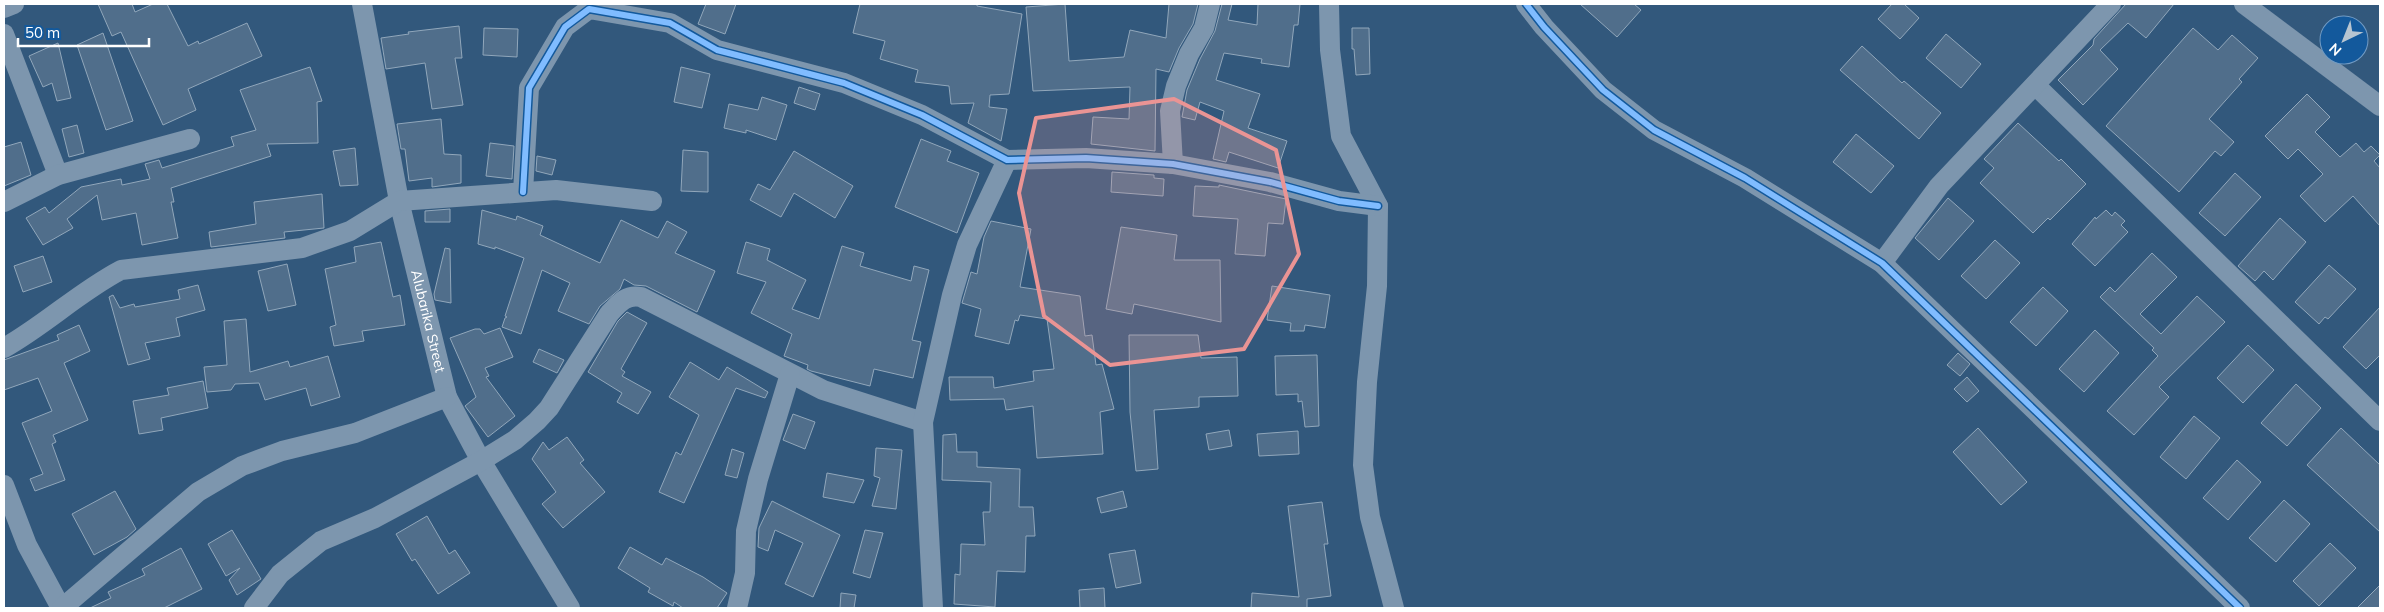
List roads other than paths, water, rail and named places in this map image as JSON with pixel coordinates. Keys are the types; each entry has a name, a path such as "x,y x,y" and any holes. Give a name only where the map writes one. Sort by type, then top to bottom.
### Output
{"street":[{"path":"4,8 14,4"},
{"name":"Alubarika Street","path":"362,4 399,201 447,397 481,461 570,608"},
{"path":"1173,164 1170,112 1176,86 1189,54 1204,28 1210,4"},
{"path":"1329,4 1330,50 1341,136 1378,206 1377,286 1367,382 1363,465 1370,517 1394,608"},
{"path":"1526,4 1544,28 1604,90 1654,130 1745,178 1882,263 2240,608"},
{"path":"1882,263 1939,186 2111,4"},
{"path":"2244,4 2380,106"},
{"path":"523,192 529,88 566,27 589,9 670,23 717,50 844,83 922,115 1006,160 1086,158 1173,164 1270,182 1339,202 1378,206"},
{"path":"4,34 58,175"},
{"path":"2035,86 2380,422"},
{"path":"4,202 58,175 190,139"},
{"path":"933,608 923,422 952,295 967,245 1006,160"},
{"path":"4,348 32,332 96,284 121,270 302,248 350,231 399,201 556,190 652,201"},
{"path":"254,608 280,574 321,541 375,518 481,461 515,440 549,408 609,314 621,301 632,296 641,297 823,390 923,422"},
{"path":"737,608 745,573 746,531 758,479 790,374"},
{"path":"4,485 28,545 61,608 198,492 242,466 282,451 355,433 447,397"}]}
